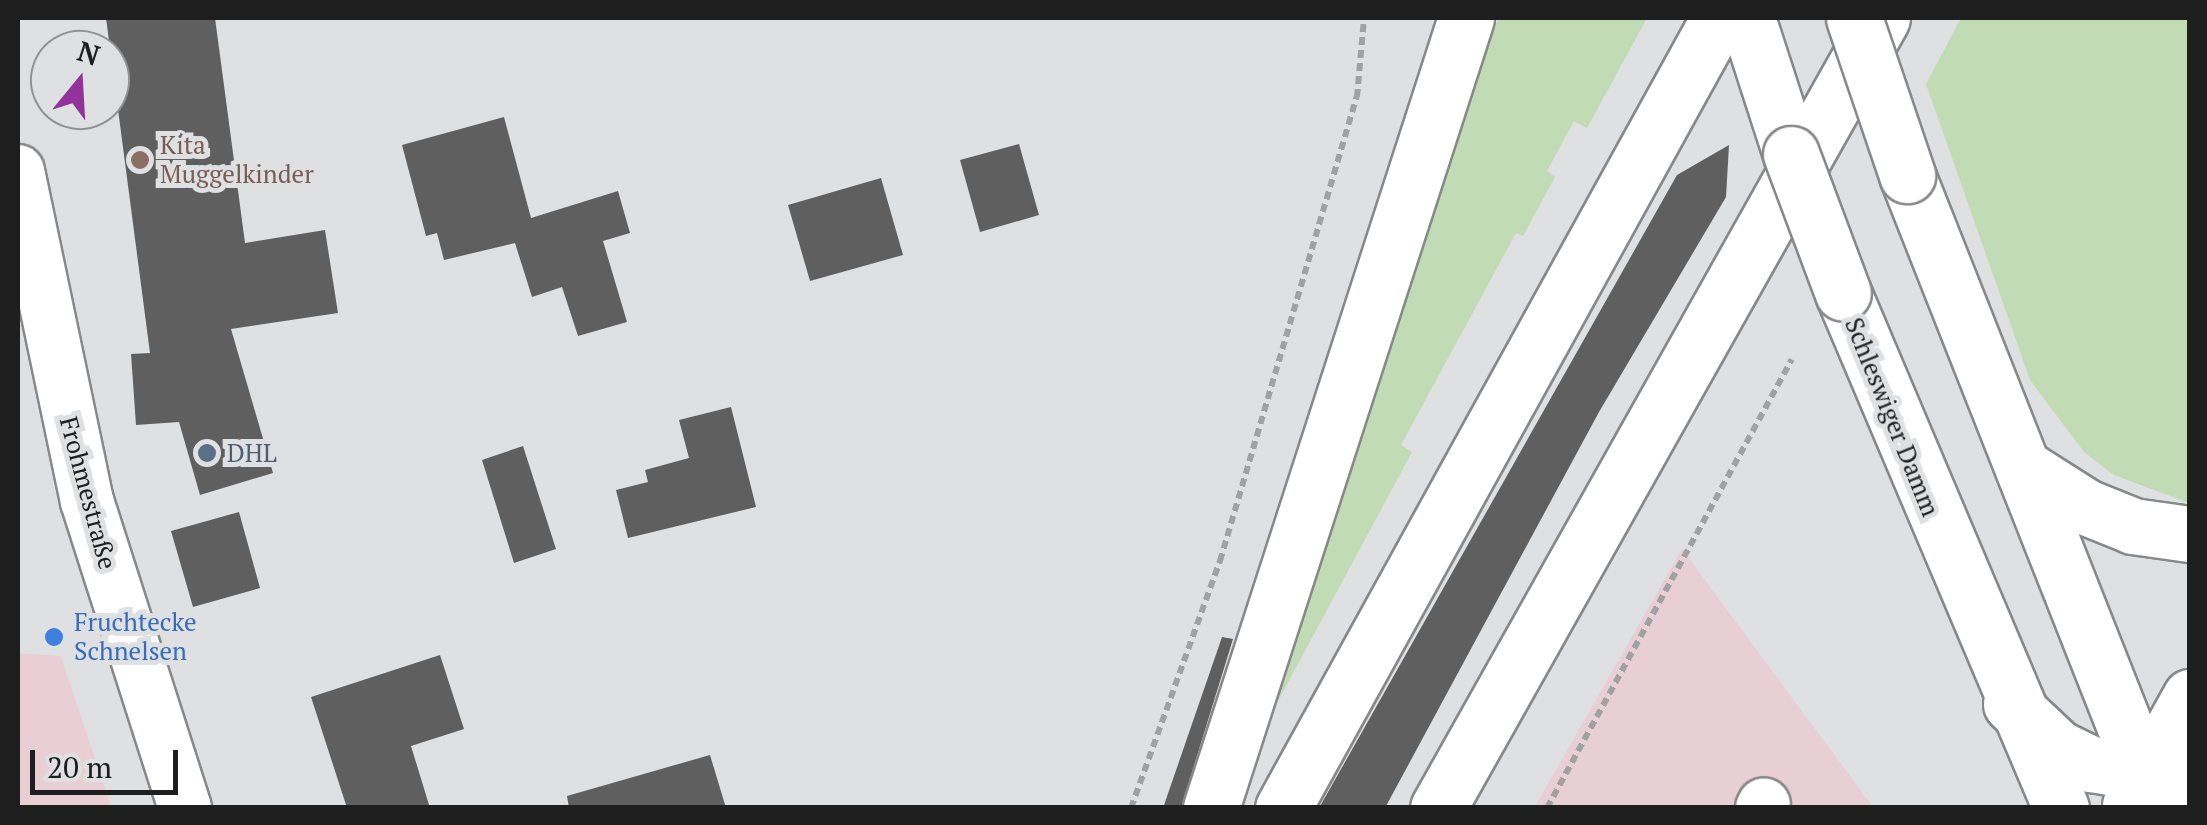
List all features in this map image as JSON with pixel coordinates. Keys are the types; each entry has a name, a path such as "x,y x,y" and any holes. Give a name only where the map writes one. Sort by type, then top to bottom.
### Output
{"main road":[{"path":"1211,808 1466,18"},
{"path":"1283,808 1719,18"},
{"name":"Schleswiger Damm","path":"1746,18 1843,293 2011,704 2061,808"},
{"path":"1854,18 1907,175 2155,793"},
{"path":"1438,808 1882,18"},
{"path":"2023,467 2086,508 2133,526 2190,534"},
{"path":"2155,793 2190,697"},
{"path":"2011,704 2058,748 2155,793"}],"street":[{"name":"Frohmestraße","path":"18,171 87,501 186,808"}],"path":[{"path":"1131,808 1220,561 1357,97 1364,18"},
{"path":"1546,808 1792,359"}],"shaded area":[{"path":"1682,549 1873,807 1534,808"},
{"path":"18,653 61,656 111,807 18,807"}],"green space":[{"path":"1498,18 1647,18 1587,128 1574,121 1547,171 1555,177 1523,236 1516,233 1401,445 1412,452 1270,716"},
{"path":"1961,18 2189,18 2189,503 2114,475 2084,452 2030,380 1926,84"}],"building":[{"path":"106,18 215,18 245,243 325,230 338,313 231,329 273,473 200,495 179,422 136,425 131,354 150,353 121,130 130,130 130,30 108,30"},
{"path":"504,117 531,218 618,191 630,233 603,241 627,322 578,336 562,287 532,297 515,243 444,260 437,233 426,236 402,145"},
{"path":"1019,144 1039,215 980,232 960,160"},
{"path":"1729,145 1726,197 1599,412 1385,808 1319,808 1677,175"},
{"path":"881,178 903,255 810,281 788,205"},
{"path":"731,407 756,507 628,538 616,490 648,482 645,470 689,458 679,420"},
{"path":"523,446 556,549 514,563 482,460"},
{"path":"239,512 260,588 193,607 171,531"},
{"path":"1222,637 1233,639 1181,808 1163,808"},
{"path":"440,655 464,729 411,746 430,808 347,808 311,697"},
{"path":"710,755 726,808 569,808 567,796"}],"place":[{"name":"Kita Muggelkinder","path":"140,160"},
{"name":"DHL","path":"207,453"},
{"name":"Fruchtecke Schnelsen","path":"54,637"}]}
